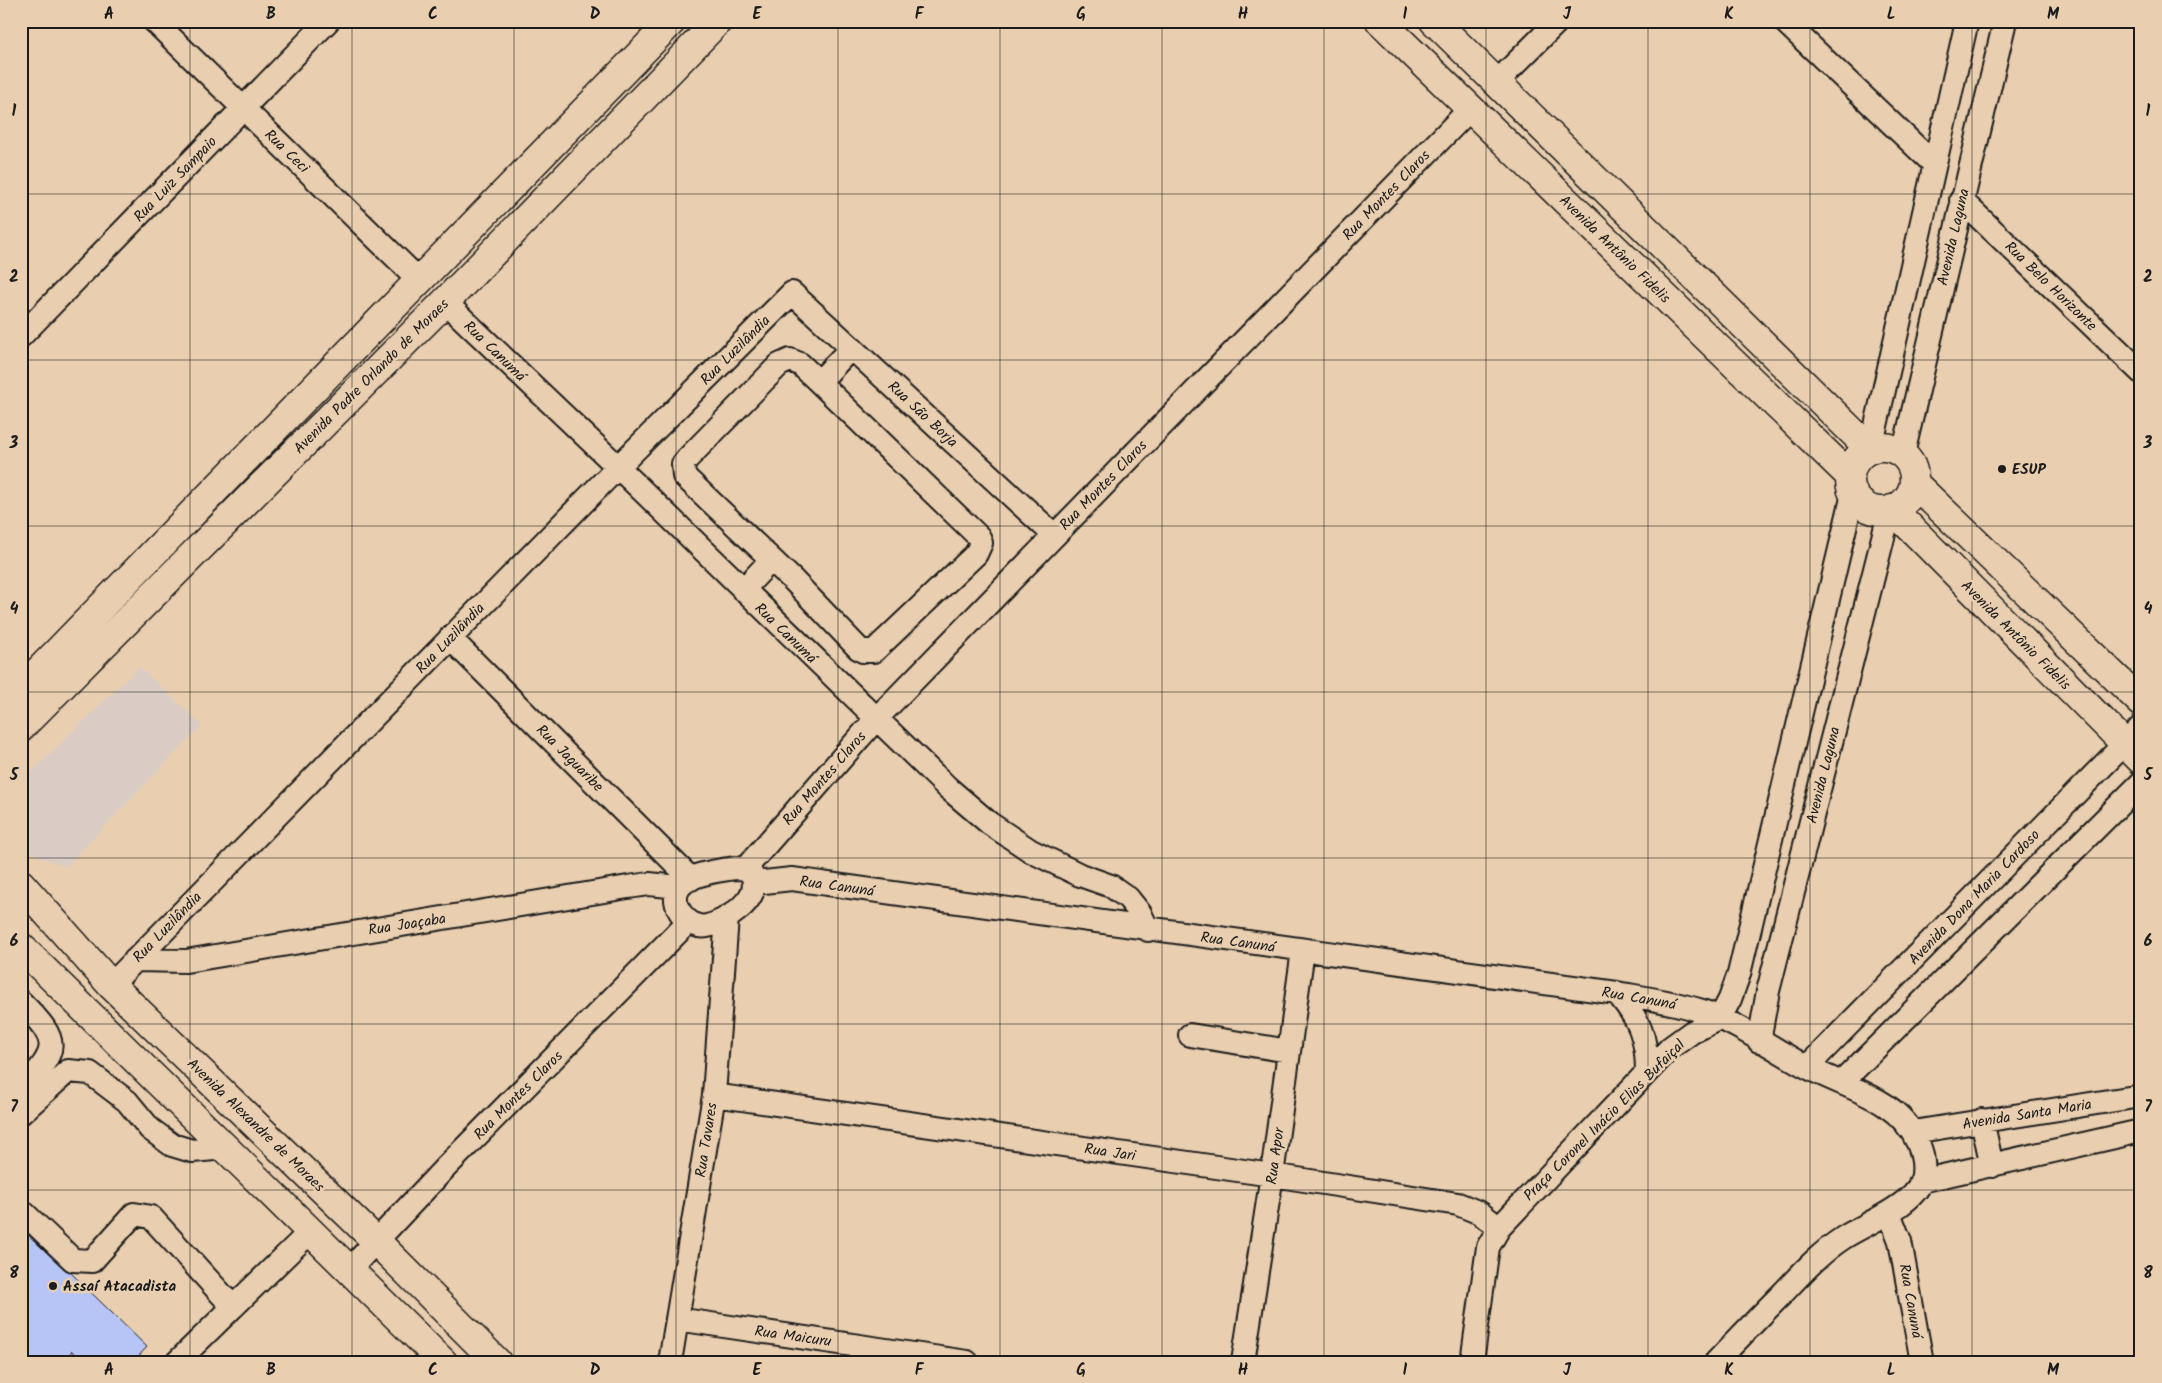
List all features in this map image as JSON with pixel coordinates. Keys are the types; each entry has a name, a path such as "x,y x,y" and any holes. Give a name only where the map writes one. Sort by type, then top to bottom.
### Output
{"main road":[{"name":"Avenida Padre Orlando de Moraes","path":"21,690 672,21"},
{"name":"Avenida Padre Orlando de Moraes","path":"21,727 445,302 718,21"},
{"name":"Avenida Antônio Fidelis","path":"1380,21 1851,485"},
{"path":"1434,21 1870,448"},
{"path":"1888,447 1902,454 1910,462 1914,472 1914,483 1906,500 1891,510 1880,511 1869,508 1860,502 1851,485 1856,459 1870,448 1888,447"},
{"path":"1914,483 2141,702"},
{"name":"Avenida Antônio Fidelis","path":"1891,510 2135,744"},
{"name":"Avenida Alexandre de Moraes","path":"21,884 111,985 376,1241 497,1362"},
{"path":"21,947 443,1362"}],"street":[{"name":"Rua Ceci","path":"154,21 419,280"},
{"name":"Rua Luiz Sampaio","path":"21,336 328,21"},
{"path":"1784,21 1934,164"},
{"path":"1870,448 1967,21"},
{"name":"Avenida Laguna","path":"1902,454 2005,21"},
{"path":"1497,82 1544,26"},
{"name":"Rua Montes Claros","path":"750,876 875,720 1470,109"},
{"name":"Rua Belo Horizonte","path":"1961,200 2141,372"},
{"name":"Rua São Borja","path":"792,293 1054,535"},
{"name":"Rua Luzilândia","path":"111,985 618,467 792,293"},
{"name":"Rua Canumá","path":"445,302 618,467 875,720 948,788 989,824 1031,851 1080,875 1111,886 1128,898 1140,913 1148,930"},
{"path":"819,382 851,348"},
{"path":"784,361 795,361 819,382 976,532 981,543 980,549 879,648 868,652 858,648 771,560 687,481 682,470 683,464 784,361"},
{"path":"1851,485 1739,974 1730,999 1720,1018 1807,1068 1842,1082 1884,1104 1913,1132 1921,1149 1923,1163 1922,1181"},
{"name":"Avenida Laguna","path":"1759,1041 1771,982 1891,510"},
{"path":"743,590 771,560"},
{"name":"Rua Jaguaribe","path":"450,638 685,883"},
{"name":"Avenida Dona Maria Cardoso","path":"1807,1068 2135,744"},
{"path":"1842,1082 2141,783"},
{"path":"720,870 750,876 753,892 749,898 715,924 702,927 688,922 678,908 676,894 685,883 720,870"},
{"name":"Rua Canuná","path":"750,876 792,880 1617,993 1680,1005 1720,1018"},
{"name":"Rua Joaçaba","path":"135,960 186,961 628,887 649,884 685,883"},
{"name":"Rua Tavares","path":"670,1362 714,1095 727,916"},
{"name":"Rua Montes Claros","path":"350,1269 688,922"},
{"name":"Rua Apor","path":"1243,1362 1272,1175 1303,950"},
{"path":"1617,993 1639,1024 1647,1054 1647,1072"},
{"path":"21,1002 38,1019 50,1038 50,1053 45,1064 21,1090"},
{"name":"Praça Coronel Inácio Elias Bufaiçal","path":"1472,1362 1488,1247 1499,1228 1647,1072 1677,1043 1692,1032 1720,1018"},
{"path":"1190,1035 1289,1051"},
{"path":"21,1113 68,1071 90,1073 127,1101 150,1129 172,1145 192,1151 226,1148"},
{"name":"Rua Jari","path":"714,1095 1272,1175 1458,1204 1480,1213 1499,1228"},
{"name":"Avenida Santa Maria","path":"1913,1132 2141,1096"},
{"path":"1982,1120 1992,1166"},
{"path":"1716,1362 1814,1260 1844,1238 1889,1213 1905,1200 1922,1181 2141,1131"},
{"path":"21,1210 73,1260 92,1261 134,1214 151,1217 233,1307"},
{"name":"Rua Canuná","path":"1889,1213 1900,1241 1922,1362"},
{"path":"177,1362 311,1231"},
{"name":"Rua Maicuru","path":"677,1318 967,1362"}],"shaded area":[{"path":"139,667 202,725 66,867 33,854 21,840 21,782"}],"building":[{"name":"Assaí Atacadista","path":"21,1228 64,1269 70,1272 147,1347 133,1362 82,1362 72,1351 62,1362 21,1362"}],"place":[{"name":"ESUP","path":"2002,469"},
{"name":"Assaí Atacadista","path":"53,1286"}]}
